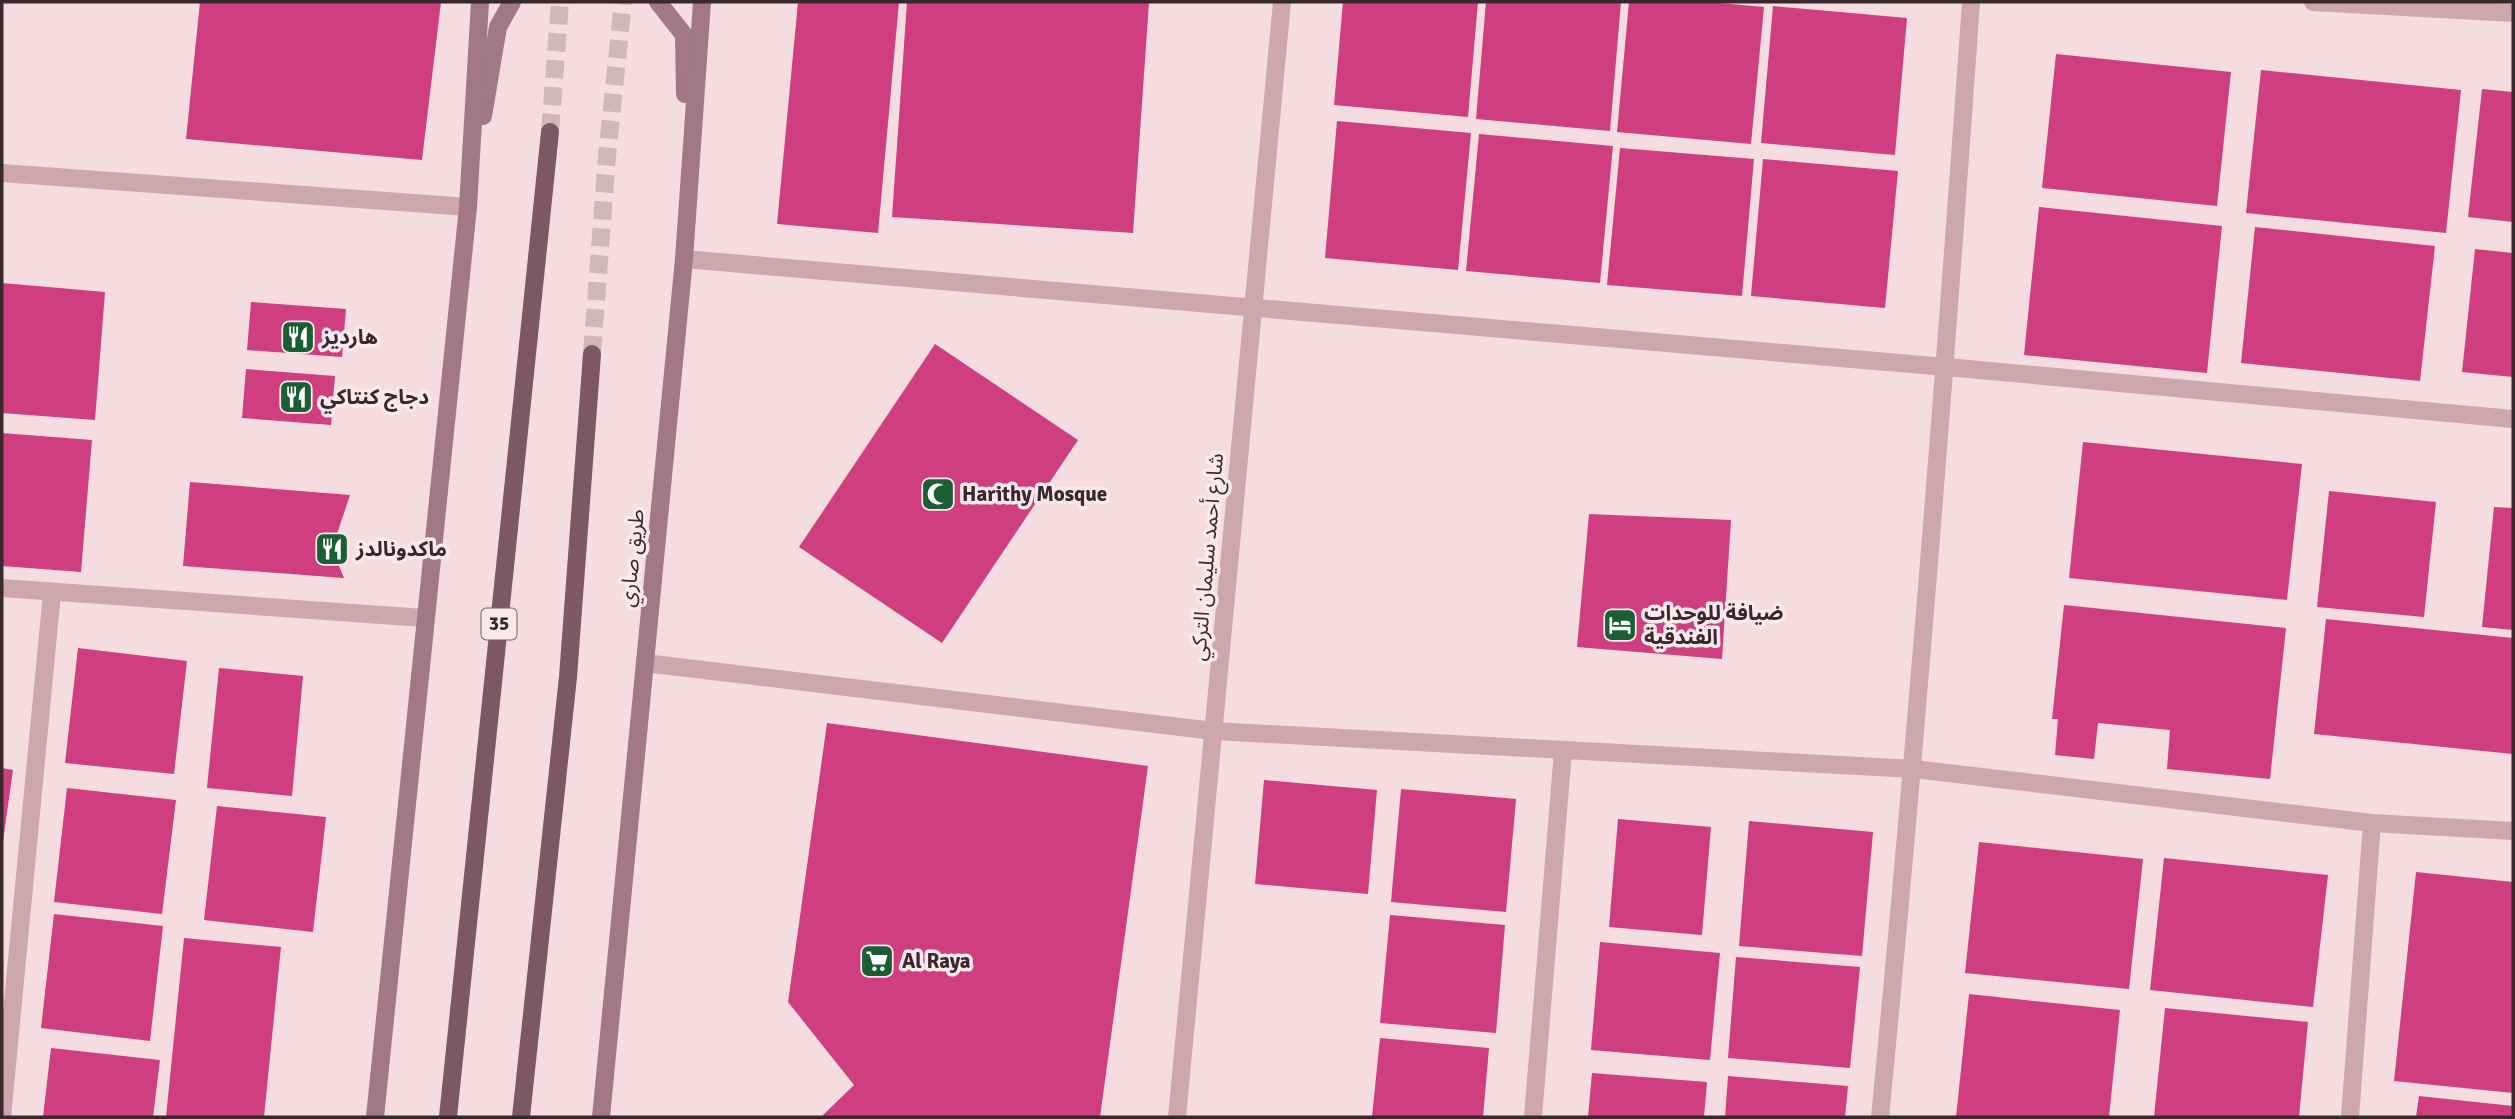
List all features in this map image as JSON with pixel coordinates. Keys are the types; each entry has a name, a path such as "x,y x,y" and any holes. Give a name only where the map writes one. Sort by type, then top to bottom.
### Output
{"main road":[{"path":"374,1117 468,207 480,2"},
{"path":"468,207 498,27 513,2"},
{"path":"658,2 684,35 688,196"},
{"name":"طريق صاري","path":"601,1117 684,259 702,2"},
{"name":"35","path":"448,1117 550,132"},
{"path":"521,1117 568,677 592,354"}],"street":[{"name":"شارع أحمد سليمان التركي","path":"1177,1117 1282,2"},
{"path":"1880,1117 1914,769 1971,2"},
{"path":"2313,2 2513,13"},
{"path":"2,173 468,207"},
{"path":"684,259 1945,367 2513,419"},
{"path":"2,588 424,618"},
{"path":"2,1117 52,593"},
{"path":"645,663 1213,732 1914,769 2372,823 2513,831"},
{"path":"1533,1117 1563,751"},
{"path":"2350,1117 2372,823"}],"building":[{"path":"200,2 441,2 422,160 186,139"},
{"path":"798,2 899,2 878,233 777,224"},
{"path":"907,2 1149,2 1133,233 892,217"},
{"path":"1343,2 1478,2 1468,117 1334,105"},
{"path":"1486,2 1621,2 1610,131 1476,119"},
{"path":"1629,2 1708,2 1764,7 1751,144 1617,132"},
{"path":"1773,6 1907,18 1895,155 1761,143"},
{"path":"2056,54 2231,72 2217,206 2042,188"},
{"path":"2261,70 2461,90 2446,233 2246,213"},
{"path":"2482,89 2513,92 2513,222 2468,217"},
{"path":"1337,121 1471,133 1458,270 1325,258"},
{"path":"1479,134 1613,146 1600,283 1466,271"},
{"path":"1620,148 1754,159 1742,296 1607,285"},
{"path":"1763,159 1898,171 1885,308 1751,296"},
{"path":"2039,207 2222,226 2207,373 2024,355"},
{"path":"2255,227 2435,246 2420,381 2241,363"},
{"path":"2475,249 2513,253 2513,377 2462,372"},
{"path":"2,283 105,292 95,420 2,413"},
{"path":"251,302 346,309 342,357 247,350"},
{"name":"Harithy Mosque","path":"935,344 1078,440 942,643 799,547"},
{"path":"246,369 335,376 331,425 242,418"},
{"path":"2,433 92,440 81,572 2,566"},
{"path":"2083,442 2302,464 2287,600 2069,578"},
{"path":"190,482 350,495 332,549 344,578 183,566"},
{"path":"2329,491 2436,502 2424,617 2317,607"},
{"path":"2494,507 2513,508 2513,630 2482,627"},
{"path":"1589,514 1731,520 1722,659 1577,647"},
{"path":"2064,605 2286,628 2270,779 2167,769 2170,730 2098,723 2094,759 2055,755 2058,719 2052,719"},
{"path":"2326,619 2513,638 2513,754 2314,734"},
{"path":"78,648 187,661 174,774 65,763"},
{"path":"219,668 303,676 292,796 207,788"},
{"path":"827,723 1148,766 1100,1117 821,1117 854,1085 788,1002"},
{"path":"2,768 13,770 3,841 2,841"},
{"path":"1264,780 1377,790 1368,894 1255,884"},
{"path":"67,788 176,800 162,914 54,902"},
{"path":"1401,789 1516,799 1506,912 1391,902"},
{"path":"217,806 326,817 313,932 204,920"},
{"path":"1618,819 1711,827 1702,935 1609,927"},
{"path":"1749,821 1873,832 1862,956 1739,946"},
{"path":"1979,842 2143,859 2129,989 1965,973"},
{"path":"2164,858 2328,875 2313,1007 2150,990"},
{"path":"2416,872 2513,882 2513,1093 2394,1081"},
{"path":"54,914 163,926 150,1041 41,1028"},
{"path":"1390,915 1505,925 1496,1033 1380,1023"},
{"path":"184,938 281,947 264,1117 166,1117"},
{"path":"1600,942 1720,953 1710,1060 1591,1050"},
{"path":"1736,957 1860,967 1850,1068 1728,1058"},
{"path":"1969,994 2120,1010 2109,1117 1956,1117"},
{"path":"2165,1008 2308,1022 2299,1117 2154,1117"},
{"path":"1380,1038 1489,1048 1483,1117 1372,1117"},
{"path":"51,1048 160,1060 153,1117 43,1117"},
{"path":"1592,1073 1707,1082 1704,1117 1588,1117"},
{"path":"1728,1076 1848,1086 1845,1117 1725,1117"},
{"path":"2419,1096 2513,1106 2513,1117 2416,1117"}],"tunnel":[{"path":"550,132 560,2"},
{"path":"592,354 607,156 623,2"}],"place":[{"name":"هارديز","path":"298,337"},
{"name":"دجاج كنتاكي","path":"296,397"},
{"name":"Harithy Mosque","path":"938,494"},
{"name":"ماكدونالدز","path":"332,549"},
{"name":"ضيافة للوحدات الفندقية","path":"1620,625"},
{"name":"Al Raya","path":"877,961"}]}
